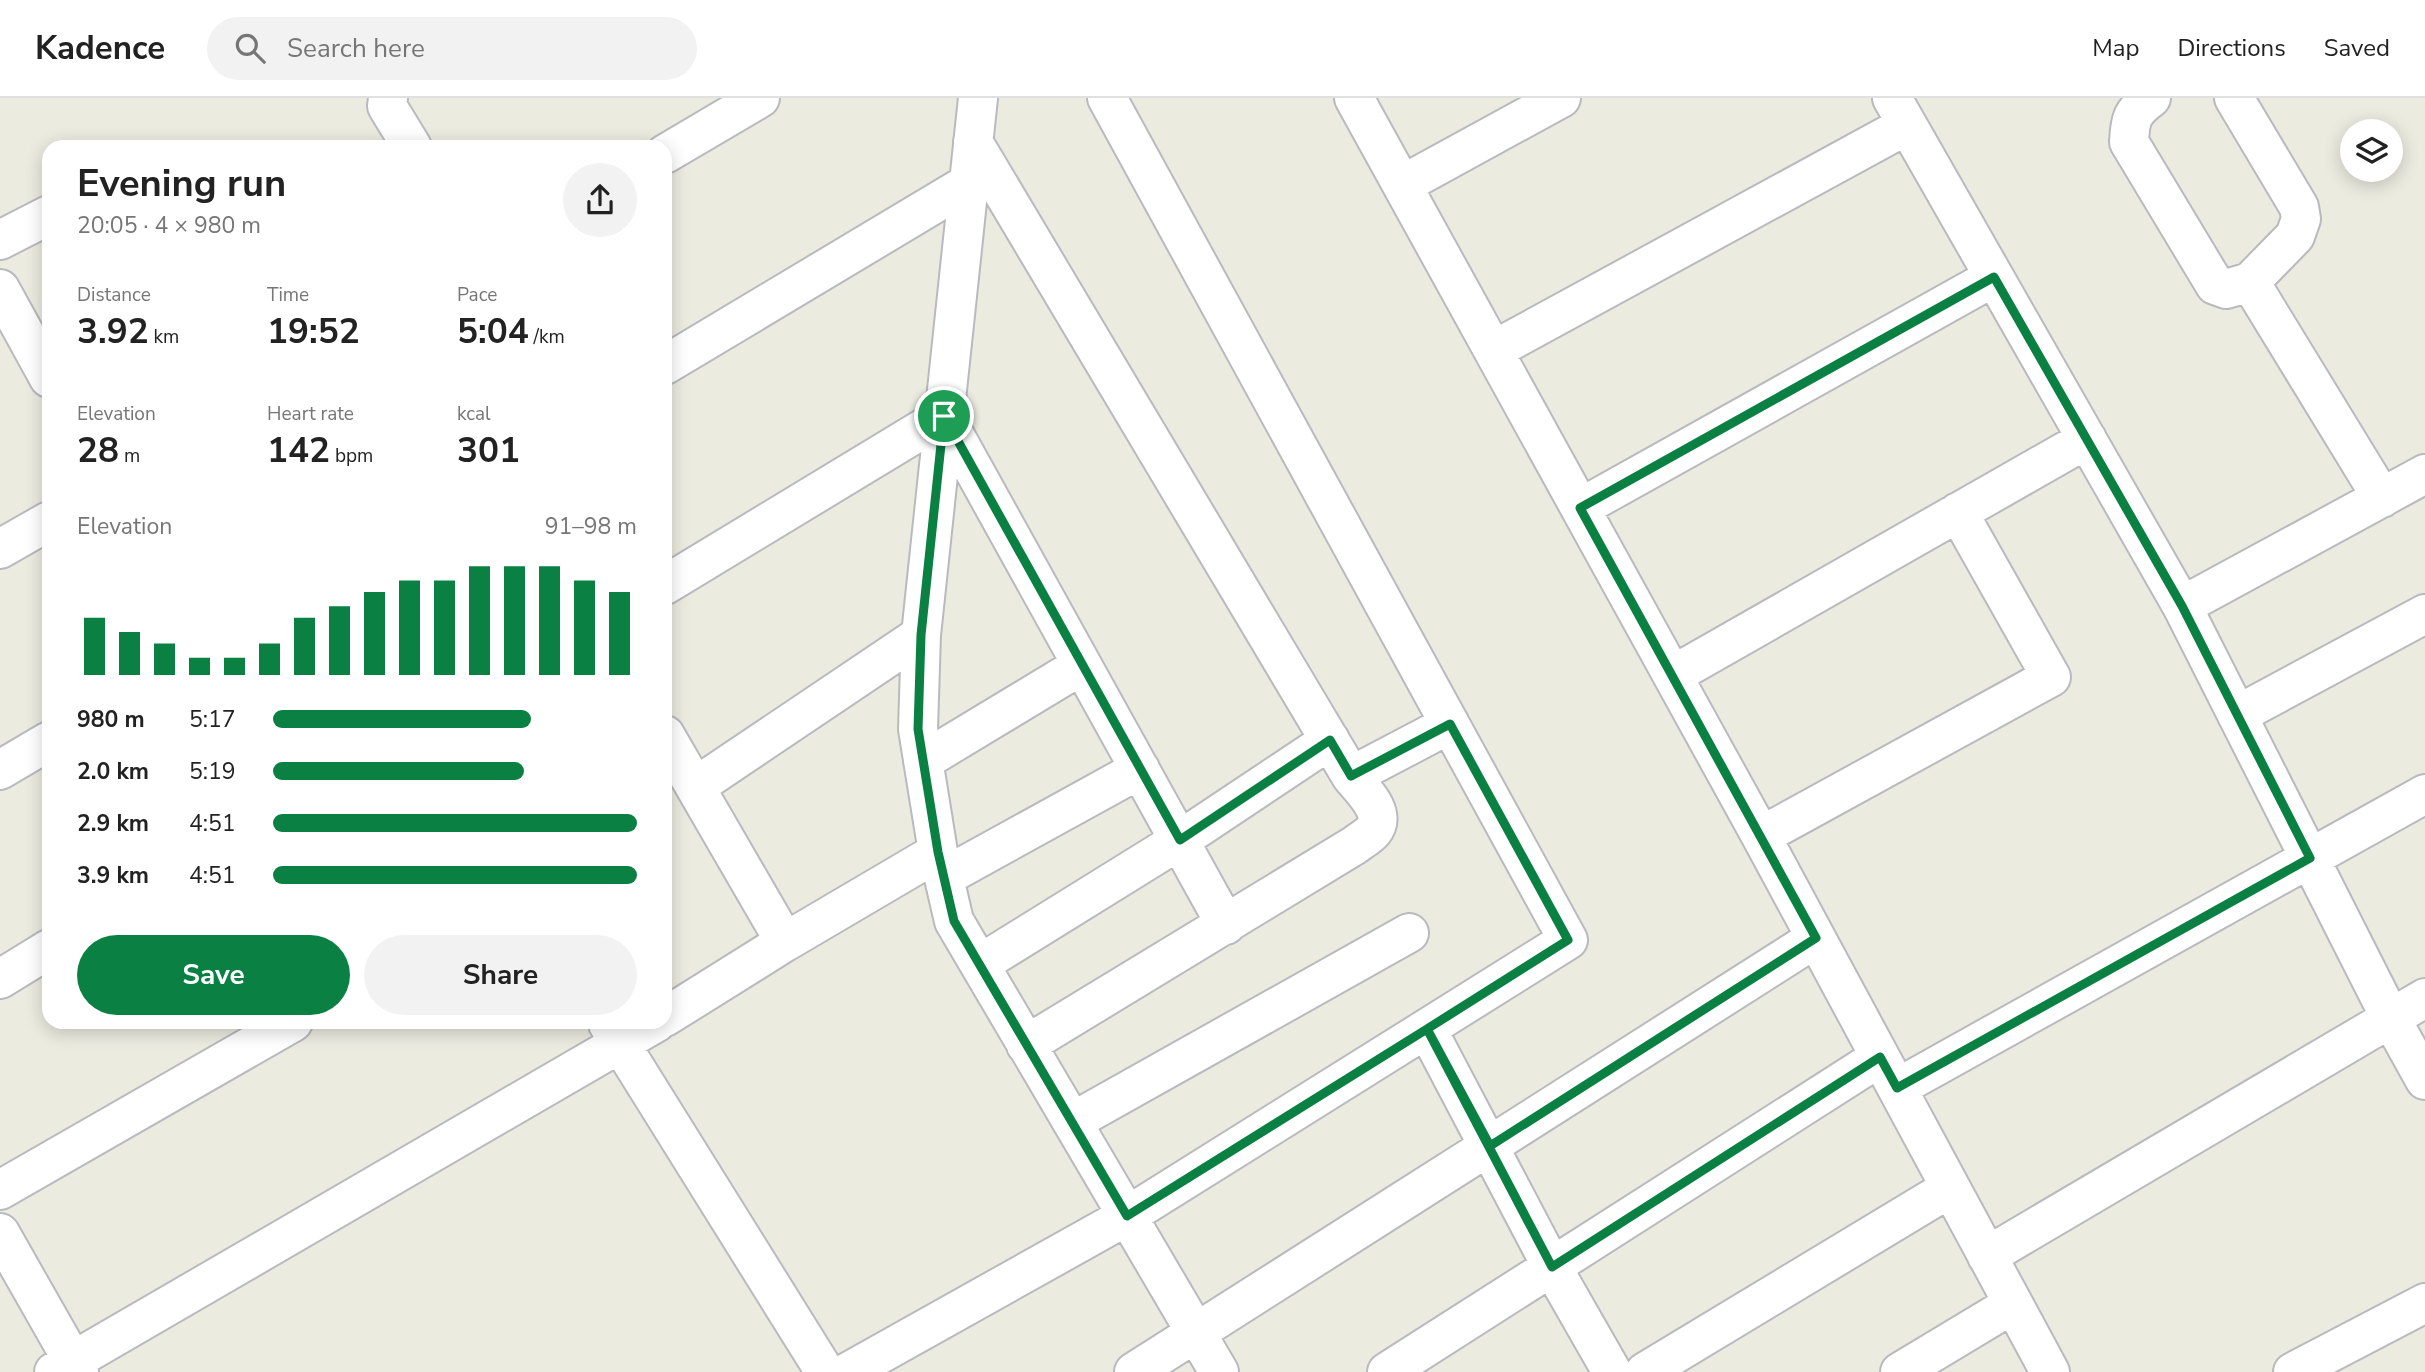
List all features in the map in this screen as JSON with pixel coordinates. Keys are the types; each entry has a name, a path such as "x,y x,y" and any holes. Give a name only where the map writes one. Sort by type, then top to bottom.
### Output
{"street":[{"path":"388,98 387,106 408,140"},
{"path":"672,150 760,98"},
{"path":"978,98 921,635 918,729 941,865 954,921 1219,1372"},
{"path":"848,1372 1127,1216 1568,940 1107,98"},
{"path":"1354,98 1673,675 2050,1372"},
{"path":"1402,185 1561,98"},
{"path":"2151,98 2137,109 2130,123 2129,142 2215,285 2226,289 2250,282 2295,236 2301,219 2299,207 2234,98"},
{"path":"1494,350 1900,111 2182,606 2390,1017 2425,1080"},
{"path":"973,142 1351,776 1377,811 1379,820 1373,831 1354,845 1026,1045"},
{"path":"672,356 969,183"},
{"path":"0,240 42,219"},
{"path":"1580,508 1994,277"},
{"path":"2250,282 2382,498"},
{"path":"0,289 42,365"},
{"path":"672,581 944,416"},
{"path":"944,416 1226,925"},
{"path":"1673,675 2087,439"},
{"path":"2182,606 2425,474"},
{"path":"1760,836 2051,677 1958,512"},
{"path":"0,549 42,525"},
{"path":"2237,715 2425,614"},
{"path":"695,786 921,635"},
{"path":"923,761 1082,665"},
{"path":"1351,776 1450,724"},
{"path":"980,964 1180,840 1330,740"},
{"path":"0,770 42,745"},
{"path":"672,747 785,942"},
{"path":"672,1013 785,942 1140,769"},
{"path":"1387,1372 1552,1267 1888,1073 2310,858 2425,794"},
{"path":"1072,1122 1409,933"},
{"path":"1134,1372 1816,938"},
{"path":"0,979 42,953"},
{"path":"1987,1256 2425,998"},
{"path":"0,1190 280,1029"},
{"path":"0,1233 68,1368 614,1034 632,1029"},
{"path":"1427,1029 1552,1267 1612,1372"},
{"path":"614,1034 825,1372"},
{"path":"1645,1372 1950,1188"},
{"path":"2293,1372 2425,1303"},
{"path":"1900,1372 2013,1304"}],"route":[{"path":"944,416 921,635 918,729 938,852 954,921 1127,1216 1427,1029 1552,1267 1880,1057 1897,1088 2310,858 2182,606 1994,277 1580,508 1816,938 1490,1146 1427,1029 1568,940 1450,724 1351,776 1330,740 1180,840 944,416"}]}
